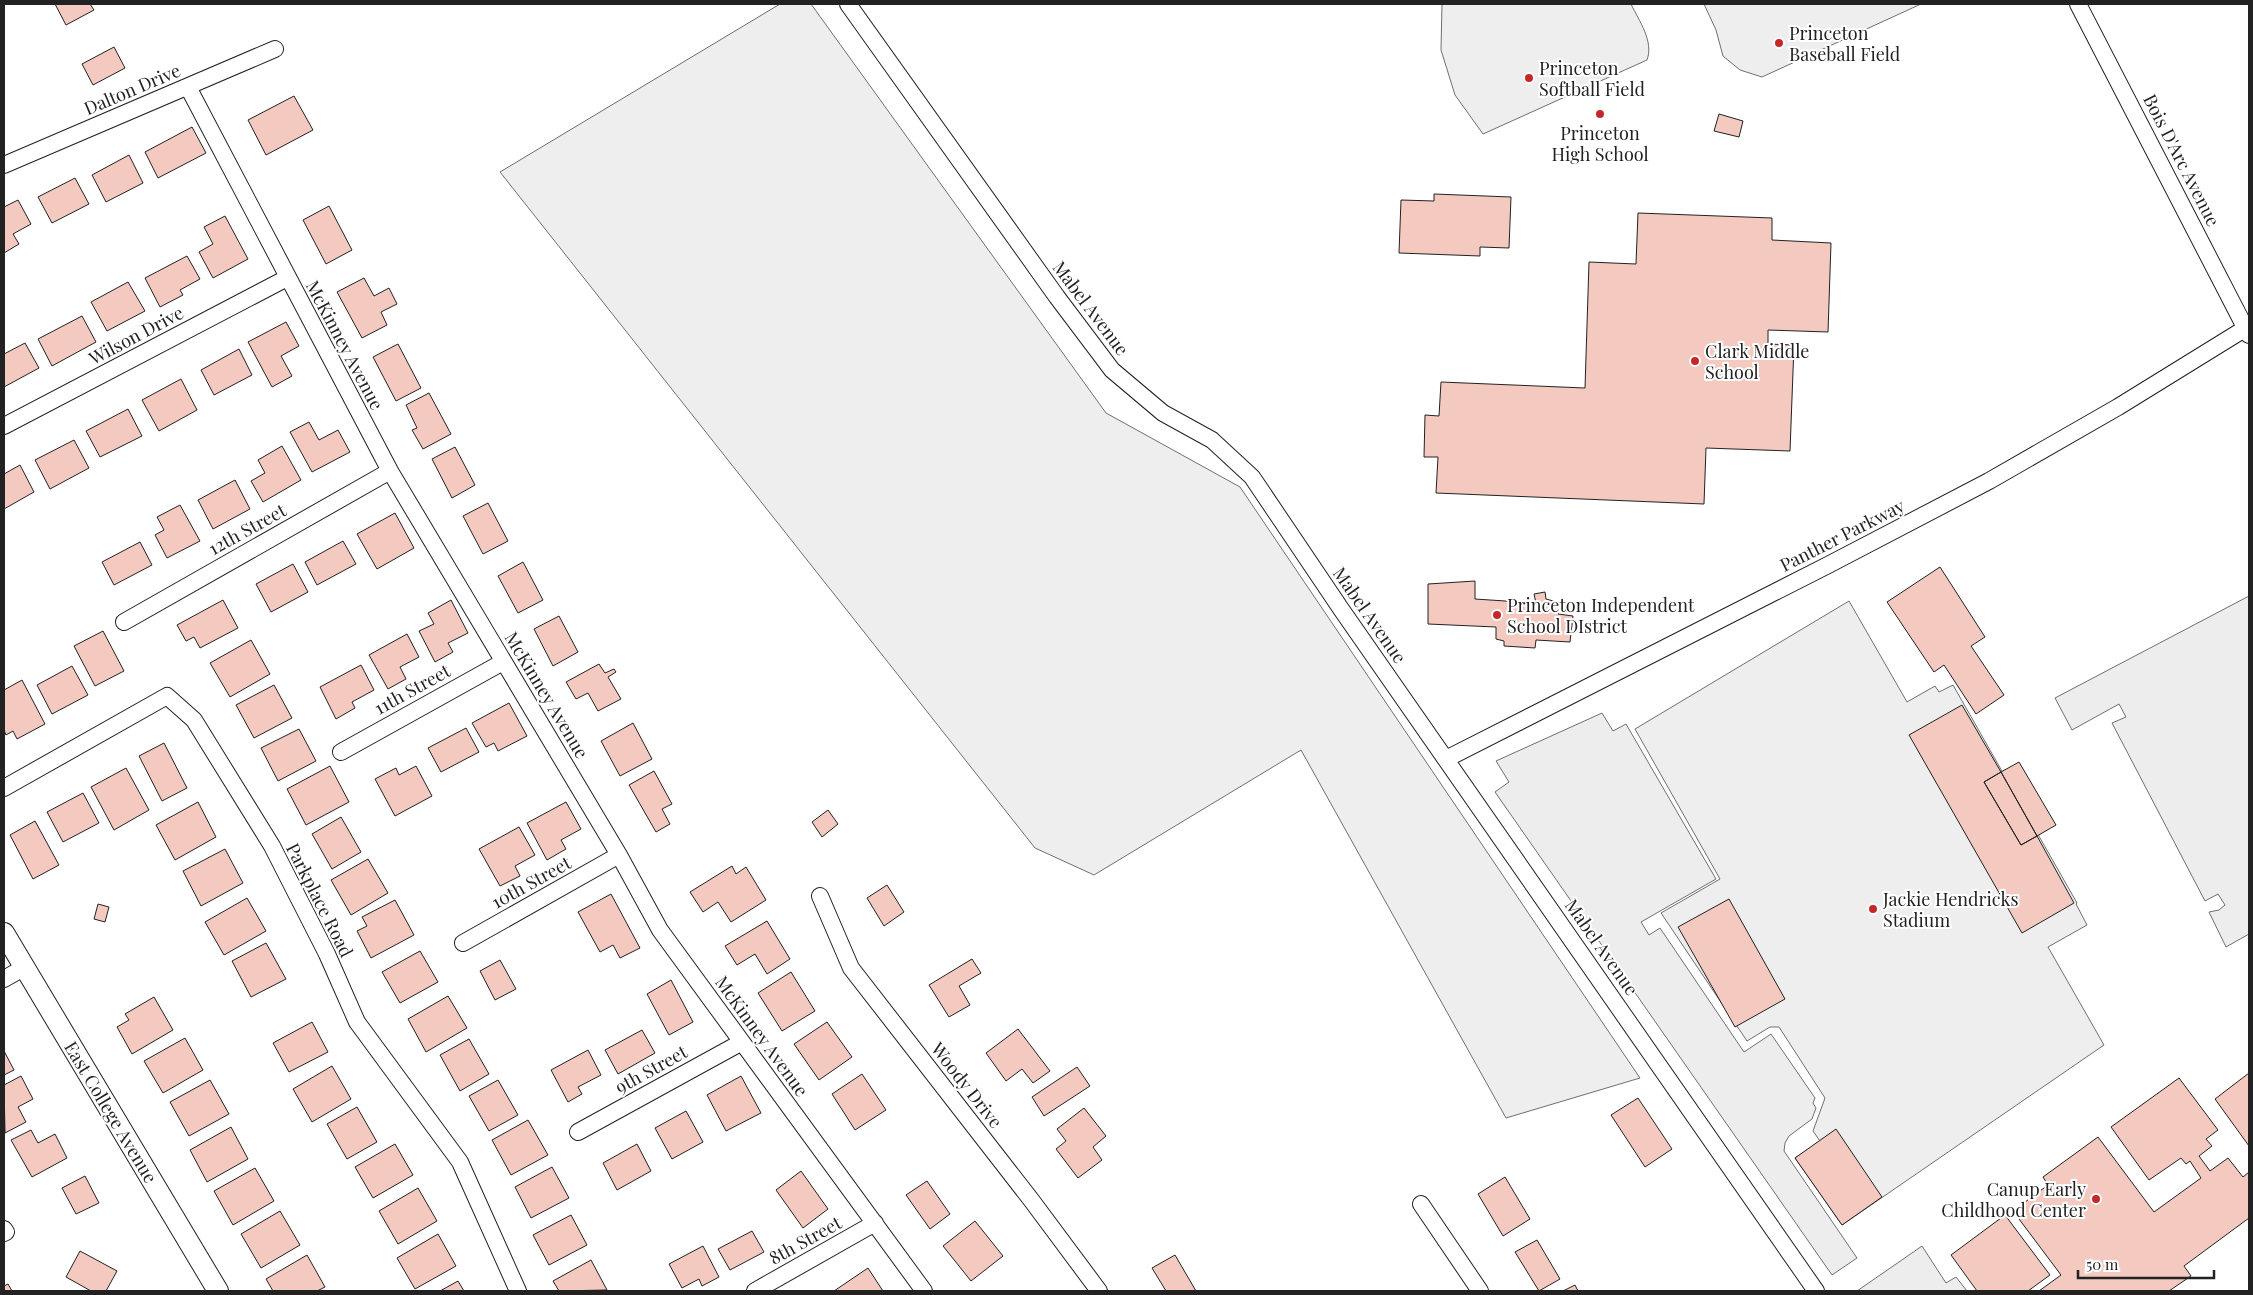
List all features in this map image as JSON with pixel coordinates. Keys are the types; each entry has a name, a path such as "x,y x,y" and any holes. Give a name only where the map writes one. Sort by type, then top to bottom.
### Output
{"street":[{"name":"Mabel Avenue","path":"848,4 1057,297 1112,370 1163,413 1212,440 1252,477 1341,609 1816,1291"},
{"name":"Bois D'Arc Avenue","path":"2078,4 2247,332"},
{"name":"Dalton Drive","path":"4,164 275,49"},
{"name":"McKinney Avenue","path":"188,87 390,472 619,855 660,930 924,1291"},
{"name":"Wilson Drive","path":"4,426 287,278"},
{"name":"Panther Parkway","path":"1446,759 1981,485 2247,332"},
{"name":"12th Street","path":"124,622 390,472"},
{"name":"11th Street","path":"341,752 503,662"},
{"name":"Parkplace Road","path":"4,788 167,696 194,720 272,846 326,954 357,1022 460,1162 518,1291"},
{"name":"10th Street","path":"462,943 619,855"},
{"name":"Woody Drive","path":"820,896 851,968 1032,1201 1099,1291"},
{"name":"East College Avenue","path":"4,933 218,1291"},
{"path":"4,979 25,967"},
{"name":"9th Street","path":"578,1132 742,1042"},
{"path":"1421,1204 1480,1291"},
{"name":"8th Street","path":"754,1291 875,1223"}],"shaded area":[{"path":"780,4 811,4 1106,413 1240,487 1640,1078 1506,1118 1301,750 1094,875 1035,848 500,172"},
{"name":"Princeton Softball Field","path":"1442,4 1631,4 1647,38 1649,53 1647,60 1483,134 1455,95 1441,50"},
{"name":"Princeton Baseball Field","path":"1704,4 1921,4 1762,77 1740,70 1723,56 1716,30"},
{"path":"2249,596 2249,934 2226,947 2209,912 2219,910 2225,905 2218,894 2205,901 2112,723 2126,717 2119,704 2072,730 2055,698"},
{"name":"Jackie Hendricks Stadium","path":"1849,601 1907,702 1935,686 1939,692 1953,685 2077,903 2087,925 2048,947 2104,1045 1842,1225 1795,1158 1820,1141 1813,1131 1825,1098 1779,1027 1770,1027 1747,1041 1661,913 1720,879 1635,729"},
{"path":"1602,713 1613,731 1626,724 1716,879 1641,922 1649,935 1660,928 1744,1052 1771,1034 1815,1098 1813,1103 1816,1108 1812,1119 1789,1136 1785,1143 1784,1151 1857,1258 1832,1275 1495,792 1509,782 1496,761"},
{"path":"1922,1246 1946,1283 1956,1277 1967,1291 1857,1291"}],"building":[{"path":"55,4 90,4 94,10 66,25"},
{"path":"114,47 125,68 93,85 82,64"},
{"path":"294,96 313,130 266,155 248,120"},
{"path":"1719,114 1743,121 1739,137 1714,131"},
{"path":"192,127 206,153 158,178 145,152"},
{"path":"129,155 143,183 106,202 92,175"},
{"path":"75,178 89,204 52,223 38,197"},
{"path":"1434,194 1511,197 1509,248 1480,247 1480,256 1399,253 1401,200 1434,201"},
{"path":"18,200 31,224 13,234 19,244 4,253 4,207"},
{"path":"329,206 352,250 326,264 303,220"},
{"path":"1638,213 1772,218 1772,240 1831,243 1828,332 1768,330 1768,344 1794,345 1790,451 1706,448 1704,504 1436,493 1438,457 1424,457 1425,415 1439,416 1441,382 1585,388 1589,262 1636,264"},
{"path":"225,216 248,259 213,278 199,252 213,244 204,227"},
{"path":"187,256 200,279 180,290 183,295 160,307 145,278"},
{"path":"364,278 374,296 389,288 397,304 381,312 387,325 362,338 337,292"},
{"path":"128,282 145,311 107,331 91,302"},
{"path":"82,316 96,342 52,366 38,339"},
{"path":"286,322 299,346 281,356 292,376 272,387 248,342"},
{"path":"25,343 39,368 4,387 4,354"},
{"path":"398,344 421,388 396,401 373,357"},
{"path":"239,349 252,375 214,395 201,370"},
{"path":"181,379 197,410 159,431 142,400"},
{"path":"429,393 451,434 423,449 412,430 417,428 406,405"},
{"path":"128,409 142,436 100,457 86,431"},
{"path":"309,422 319,440 338,430 350,452 312,472 290,432"},
{"path":"74,440 89,468 50,489 35,460"},
{"path":"282,446 301,480 263,502 251,481 265,473 258,460"},
{"path":"455,447 475,485 452,498 432,459"},
{"path":"20,465 34,492 4,509 4,474"},
{"path":"235,480 250,509 213,529 198,500"},
{"path":"488,503 508,541 483,554 463,516"},
{"path":"180,505 200,541 167,558 155,535 164,530 157,517"},
{"path":"395,513 414,548 377,569 357,534"},
{"path":"343,541 356,564 317,585 305,562"},
{"path":"140,542 152,565 114,585 102,562"},
{"path":"523,562 543,600 518,613 498,576"},
{"path":"293,564 308,592 271,612 256,584"},
{"path":"1940,567 1985,637 1971,646 2004,695 1976,714 1944,665 1934,672 1887,602"},
{"name":"Princeton Independent School DIstrict","path":"1475,581 1475,599 1536,603 1534,594 1545,592 1546,599 1557,602 1558,614 1573,616 1570,642 1536,640 1535,648 1504,646 1504,641 1496,639 1496,627 1428,624 1428,584"},
{"path":"223,600 238,628 200,648 194,637 186,641 177,625"},
{"path":"451,600 468,633 448,643 453,652 435,662 419,631 434,624 428,613"},
{"path":"559,616 578,652 553,666 534,629"},
{"path":"103,631 124,671 95,686 74,646"},
{"path":"407,634 419,657 400,667 406,679 388,689 369,655"},
{"path":"251,640 270,674 230,697 210,663"},
{"path":"599,664 605,673 614,669 616,672 608,677 621,699 598,711 588,693 576,699 566,682"},
{"path":"361,665 374,690 352,702 355,708 336,719 320,687"},
{"path":"72,666 88,695 52,714 37,685"},
{"path":"22,680 45,724 17,739 13,731 6,735 4,730 4,690"},
{"path":"274,685 292,718 254,738 236,705"},
{"path":"509,703 527,736 498,751 494,743 486,747 472,723"},
{"path":"1962,705 2001,772 1984,782 2021,845 2037,836 2074,903 2022,933 1909,735"},
{"path":"633,723 652,759 620,776 601,741"},
{"path":"466,728 479,752 441,772 428,748"},
{"path":"299,729 316,761 278,781 261,748"},
{"path":"164,743 187,788 162,801 139,756"},
{"path":"2019,762 2056,825 2037,836 2001,772"},
{"path":"330,766 349,802 306,825 287,789"},
{"path":"416,766 432,796 395,816 375,779 396,768 399,775"},
{"path":"126,768 149,810 114,830 91,787"},
{"path":"654,771 672,804 662,809 670,824 656,832 629,785"},
{"path":"2001,772 2037,836 2021,845 1984,782"},
{"path":"83,793 99,823 63,842 47,812"},
{"path":"198,802 216,837 175,860 156,825"},
{"path":"566,802 581,829 561,840 566,849 547,860 527,823"},
{"path":"828,810 838,824 822,837 812,822"},
{"path":"341,817 361,852 332,869 312,834"},
{"path":"35,821 59,865 33,879 10,835"},
{"path":"519,827 535,855 515,866 520,876 500,886 479,849"},
{"path":"225,849 243,883 201,906 183,871"},
{"path":"368,859 388,893 351,915 331,880"},
{"path":"732,866 736,874 746,867 766,900 731,922 718,902 703,912 690,892"},
{"path":"887,885 904,912 884,926 867,898"},
{"path":"611,894 640,948 620,958 613,945 600,952 578,912"},
{"path":"247,898 266,931 224,955 205,922"},
{"path":"1729,899 1785,999 1735,1027 1678,927"},
{"path":"395,900 414,935 371,958 357,931 367,926 362,917"},
{"path":"98,904 109,907 105,922 94,919"},
{"path":"767,921 790,959 767,974 755,954 737,965 725,946"},
{"path":"266,943 286,979 251,997 232,961"},
{"path":"420,951 438,982 400,1003 382,972"},
{"path":"972,959 981,973 959,986 970,1005 949,1017 929,985"},
{"path":"500,960 516,989 495,1000 480,971"},
{"path":"791,972 815,1011 782,1031 758,993"},
{"path":"671,980 693,1022 669,1035 647,994"},
{"path":"448,996 467,1028 426,1052 408,1019"},
{"path":"154,997 173,1030 132,1054 117,1027 129,1020 125,1014"},
{"path":"312,1022 328,1052 289,1072 273,1043"},
{"path":"827,1022 852,1057 819,1080 794,1044"},
{"path":"1018,1029 1050,1071 1033,1083 1022,1069 1006,1081 986,1053"},
{"path":"642,1030 655,1053 618,1074 605,1050"},
{"path":"185,1038 203,1070 163,1093 144,1061"},
{"path":"469,1039 489,1074 460,1091 440,1055"},
{"path":"588,1050 601,1075 578,1087 582,1094 568,1102 551,1070"},
{"path":"4,1051 14,1070 4,1075"},
{"path":"332,1066 351,1099 312,1122 293,1089"},
{"path":"1077,1067 1090,1086 1044,1116 1032,1097"},
{"path":"2249,1073 2249,1146 2215,1099"},
{"path":"862,1074 886,1110 855,1130 832,1094"},
{"path":"21,1076 33,1099 18,1107 26,1122 5,1133 4,1085"},
{"path":"741,1076 761,1113 726,1131 707,1095"},
{"path":"2179,1078 2218,1130 2206,1139 2212,1146 2199,1156 2210,1171 2228,1158 2243,1177 2249,1172 2249,1218 2184,1266 2191,1276 2169,1291 2039,1291 2061,1275 2013,1211 2048,1185 2043,1177 2098,1137 2154,1212 2201,1178 2190,1161 2186,1164 2181,1158 2149,1180 2111,1127"},
{"path":"210,1080 229,1114 189,1136 170,1102"},
{"path":"498,1080 518,1115 489,1131 469,1096"},
{"path":"1638,1098 1672,1149 1645,1167 1611,1115"},
{"path":"357,1107 377,1142 347,1159 327,1124"},
{"path":"1084,1108 1106,1136 1093,1147 1102,1160 1078,1178 1056,1149 1066,1141 1057,1129"},
{"path":"686,1111 703,1142 672,1159 655,1128"},
{"path":"528,1120 548,1155 511,1175 492,1140"},
{"path":"231,1127 248,1159 207,1182 190,1150"},
{"path":"1836,1129 1882,1197 1842,1225 1795,1158"},
{"path":"31,1130 38,1143 55,1134 67,1158 32,1177 11,1140"},
{"path":"395,1144 413,1175 373,1198 355,1167"},
{"path":"637,1144 651,1171 617,1190 603,1163"},
{"path":"552,1167 569,1198 531,1218 515,1187"},
{"path":"255,1168 274,1201 233,1225 214,1191"},
{"path":"801,1171 828,1209 803,1228 776,1190"},
{"path":"85,1176 99,1203 76,1214 62,1188"},
{"path":"1505,1177 1530,1219 1503,1236 1478,1194"},
{"path":"927,1181 950,1214 930,1229 906,1195"},
{"path":"418,1188 437,1221 398,1244 379,1211"},
{"path":"280,1211 300,1245 261,1268 241,1234"},
{"path":"571,1215 587,1245 549,1265 533,1235"},
{"path":"2005,1215 2050,1275 2028,1291 1977,1291 1951,1255"},
{"path":"975,1221 1003,1256 971,1281 943,1246"},
{"path":"752,1231 764,1252 730,1270 718,1249"},
{"path":"438,1234 456,1266 415,1289 397,1258"},
{"path":"1537,1240 1560,1279 1539,1291 1515,1252"},
{"path":"703,1246 719,1277 702,1286 699,1279 682,1288 669,1264"},
{"path":"80,1251 117,1271 106,1291 91,1291 66,1277"},
{"path":"307,1255 325,1287 317,1291 273,1291 266,1279"},
{"path":"1175,1255 1196,1291 1166,1291 1152,1268"},
{"path":"591,1260 607,1290 559,1291 553,1281"},
{"path":"868,1268 883,1291 834,1291"},
{"path":"458,1281 464,1291 440,1291"},
{"path":"8,1284 12,1291 4,1291 4,1286"},
{"path":"1575,1285 1578,1291 1563,1291"}],"place":[{"name":"Princeton Baseball Field","path":"1779,43"},
{"name":"Princeton Softball Field","path":"1529,78"},
{"name":"Princeton High School","path":"1600,114"},
{"name":"Clark Middle School","path":"1695,361"},
{"name":"Princeton Independent School DIstrict","path":"1497,615"},
{"name":"Jackie Hendricks Stadium","path":"1873,909"},
{"name":"Canup Early Childhood Center","path":"2096,1199"}]}
